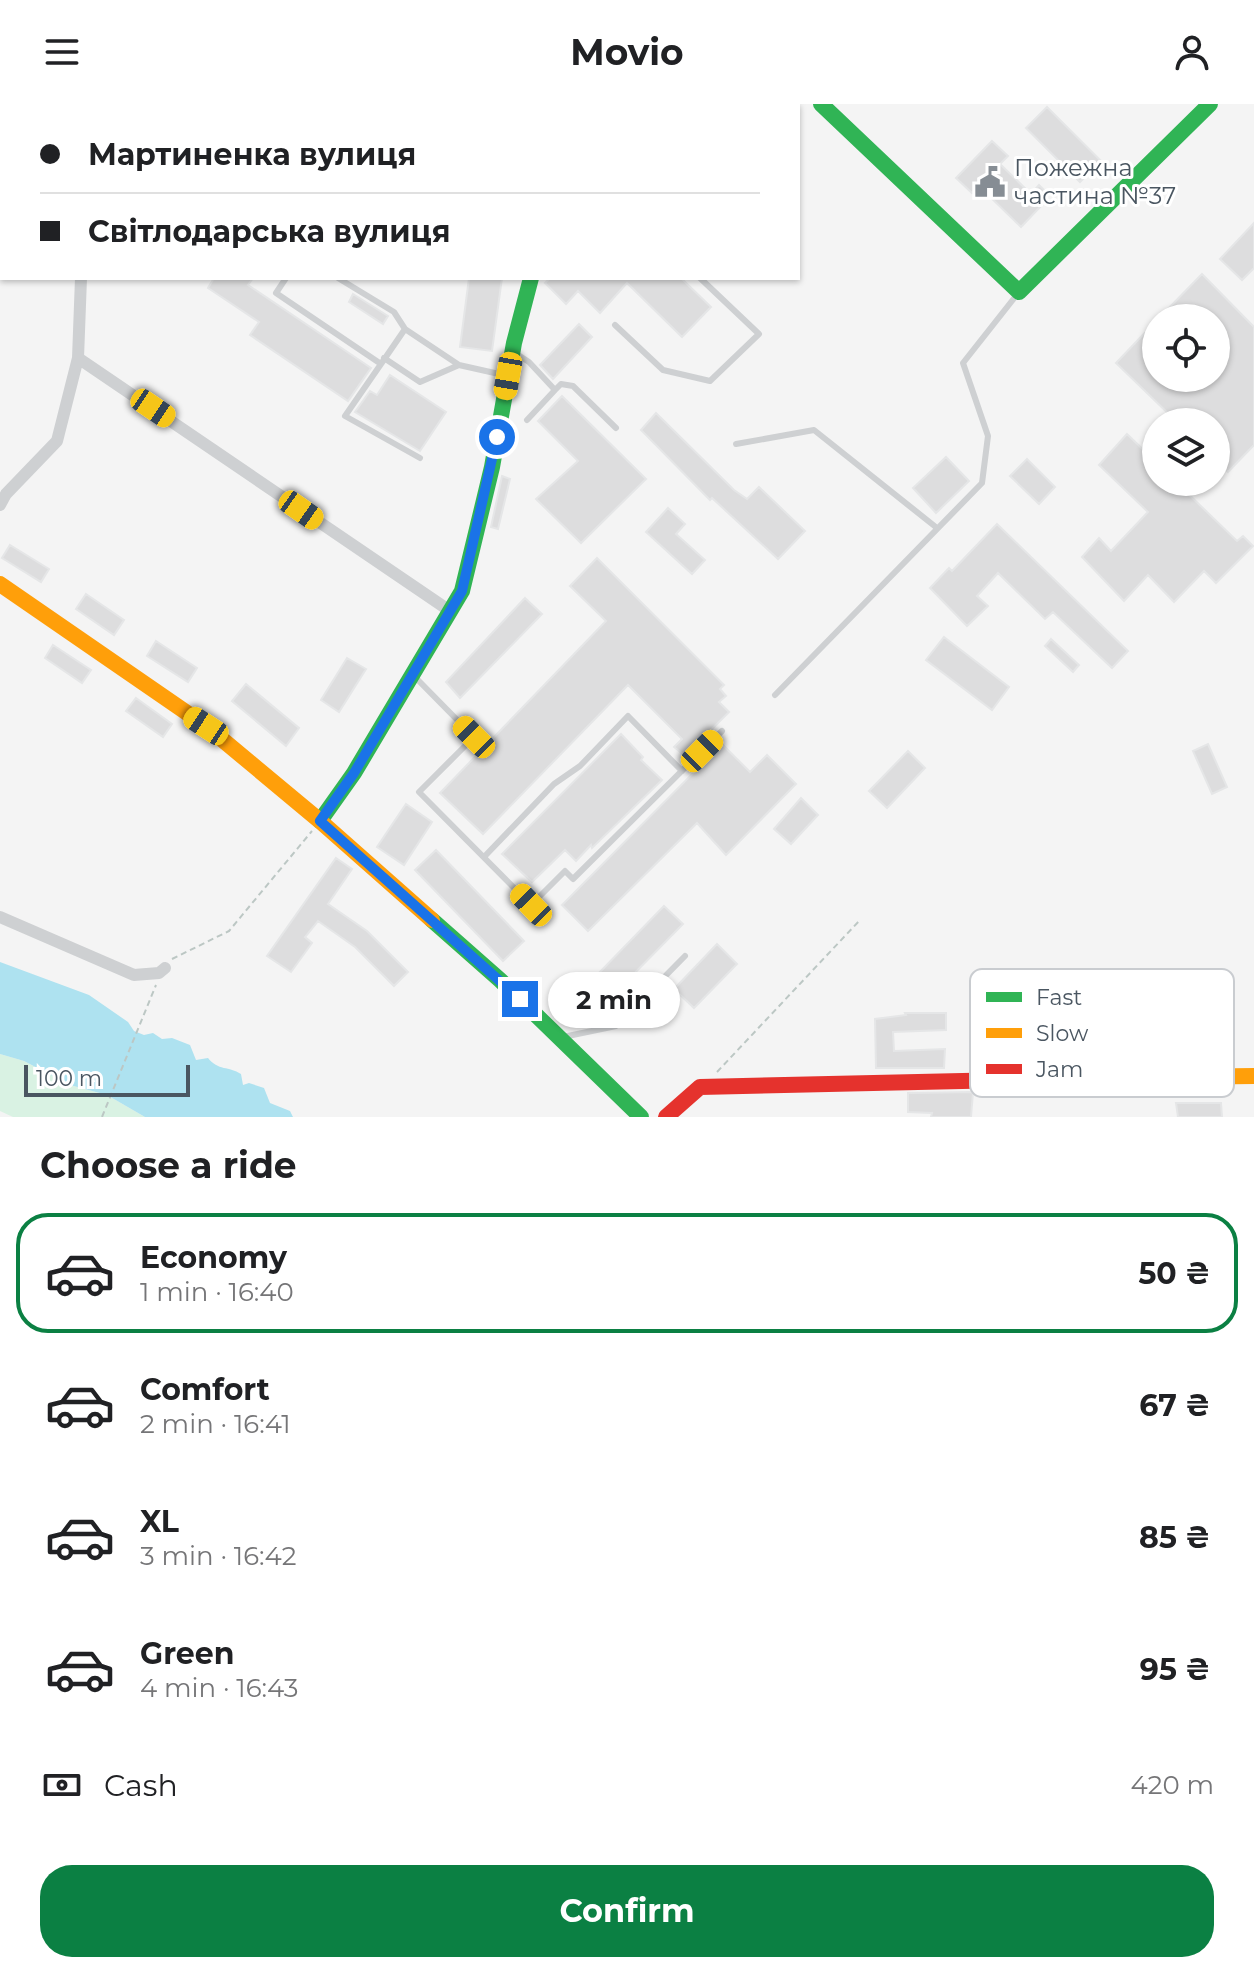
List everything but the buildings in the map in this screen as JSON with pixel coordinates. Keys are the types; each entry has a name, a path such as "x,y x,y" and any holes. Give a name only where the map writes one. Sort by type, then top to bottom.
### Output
{"street":[{"path":"821,104 1019,292 1210,104"},
{"path":"0,505 6,494 57,441 78,358 81,280"},
{"path":"320,821 354,773 462,591 492,467 512,352 530,280"},
{"path":"78,358 450,611"},
{"path":"0,584 206,726 320,821 500,980 641,1117"},
{"path":"0,917 134,975 159,973 165,968"},
{"path":"1234,1076 1254,1076"},
{"path":"666,1117 702,1087 970,1080"}],"lane":[{"path":"285,280 276,293 420,382 459,365"},
{"path":"341,280 394,312 405,329 459,365 508,376"},
{"path":"615,325 663,370 710,381 759,334 702,280"},
{"path":"775,695 982,483 988,436 963,363 1019,292"},
{"path":"405,329 345,416 420,458"},
{"path":"512,352 529,362 555,390"},
{"path":"527,420 561,384 573,386 616,428"},
{"path":"736,444 814,430 937,528"},
{"path":"412,675 474,737 419,792 531,905 565,871 573,879 722,731"},
{"path":"484,857 554,784 580,766 628,716 682,771"},
{"path":"560,1038 616,1026 685,956"}],"path":[{"path":"102,1117 147,1002 165,968 175,957 229,931 320,821"},
{"path":"702,1087 860,920"}],"green space":[{"path":"0,1054 24,1061 70,1085 107,1095 145,1117 13,1117 0,1111"}],"water":[{"path":"0,962 89,995 128,1022 134,1031 144,1035 153,1033 162,1039 172,1038 190,1045 196,1060 208,1058 216,1065 241,1074 243,1085 249,1083 264,1088 270,1103 290,1111 293,1117 145,1117 107,1095 70,1085 24,1061 0,1054"}],"traffic: fast":[{"path":"821,104 1019,292 1210,104"},
{"path":"320,821 354,773 462,591 492,467 514,343 530,280"},
{"path":"432,920 500,980 641,1117"}],"traffic: slow":[{"path":"0,584 206,726 432,920"},
{"path":"1234,1076 1254,1076"}],"traffic: jam":[{"path":"666,1117 700,1087 970,1081"}],"place":[{"name":"Пожежна частина №37","path":"990,182"}],"route":[{"path":"497,437 462,591 354,773 320,821 520,999"}]}
